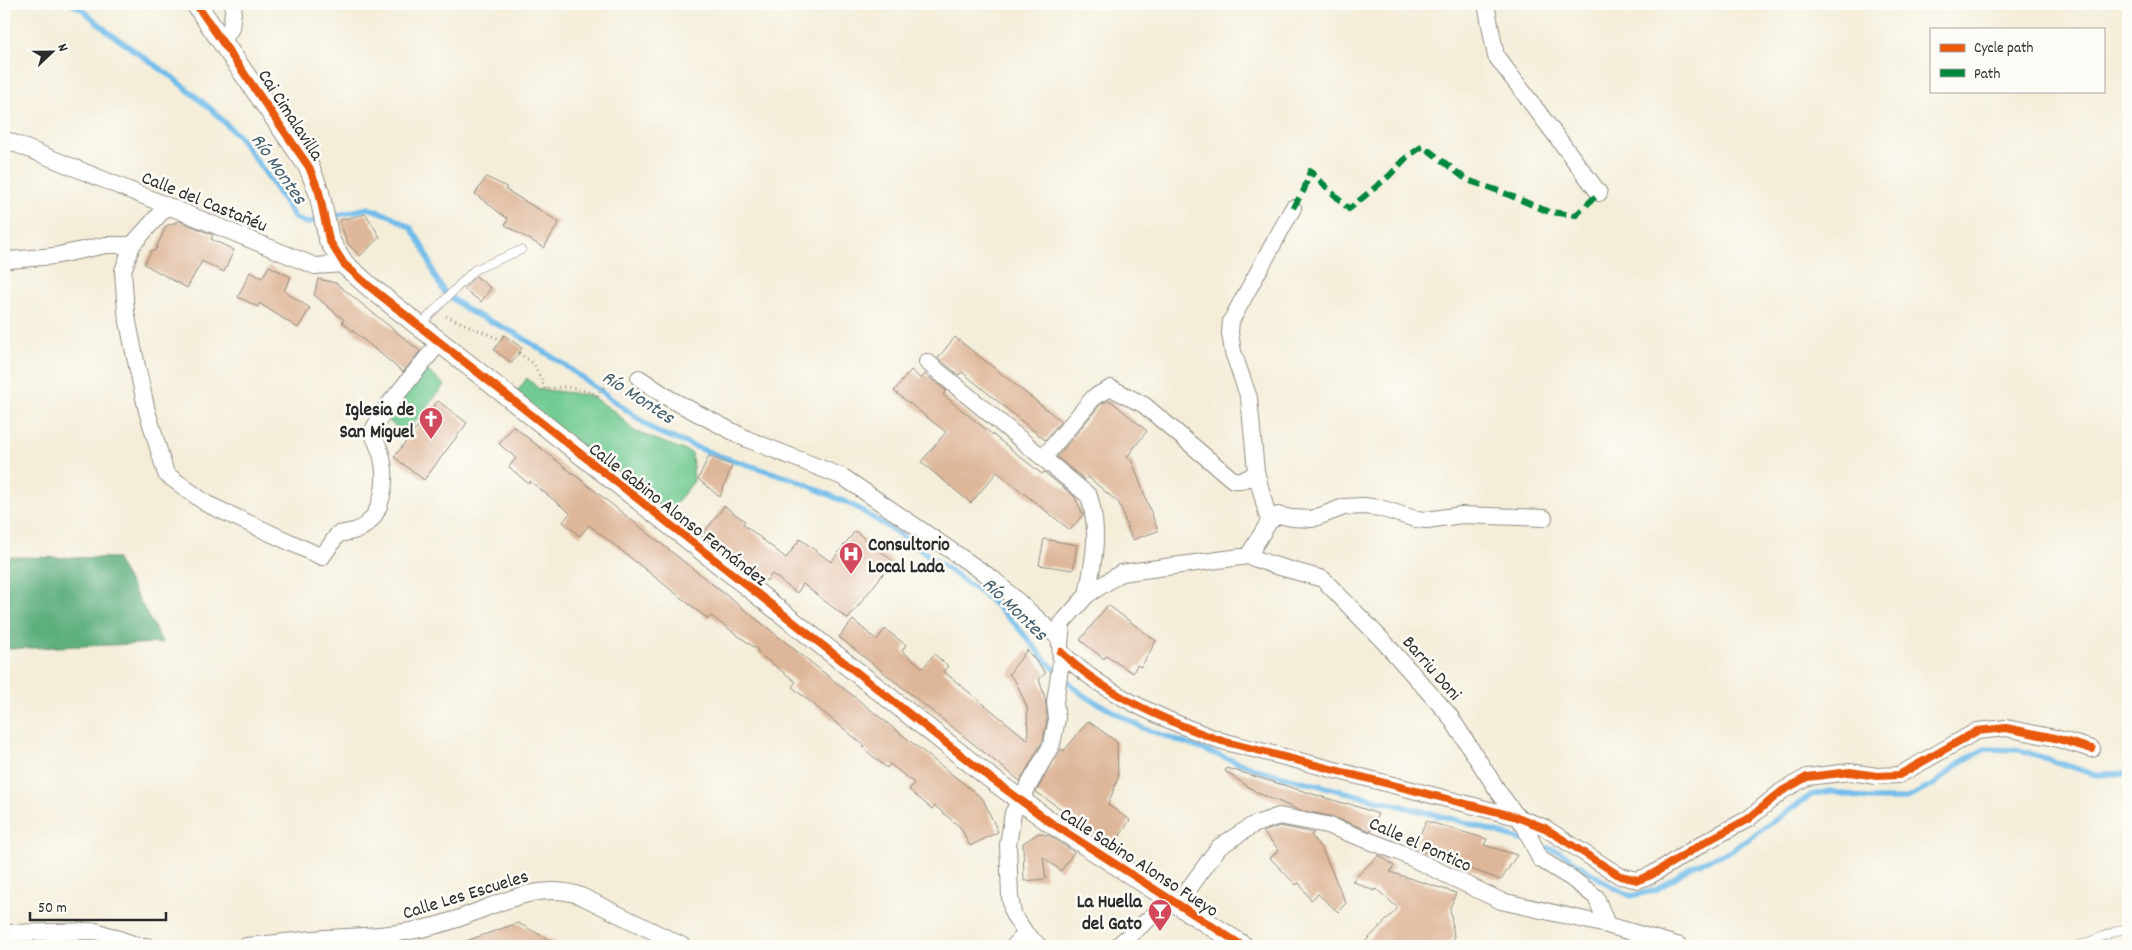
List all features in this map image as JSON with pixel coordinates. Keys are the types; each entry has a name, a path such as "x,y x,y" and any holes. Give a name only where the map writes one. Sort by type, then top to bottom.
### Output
{"street":[{"name":"Cai Cimalavilla","path":"196,4 223,40 309,167 319,192 330,240"},
{"path":"223,40 232,28 234,4"},
{"path":"1486,4 1496,56 1599,193"},
{"name":"Calle del Castañéu","path":"4,139 166,207 314,266 344,264"},
{"path":"166,207 132,245 123,271 126,312 147,411 166,474 207,504 322,558 338,534 358,530 374,516 379,505 384,482 381,454 372,432 385,409 439,343"},
{"path":"1269,522 1256,471 1249,398 1232,352 1230,333 1231,321 1294,208"},
{"name":"Calle Gabino Alonso Fernández","path":"330,240 344,264 419,327 754,594 989,778 1020,800"},
{"path":"4,257 9,260 54,256 106,244 132,245"},
{"path":"927,362 1089,496 1096,516 1095,555 1088,595"},
{"path":"639,378 670,399 746,439 843,477 993,579 1081,672 1121,697 1179,725 1222,741 1545,828 1580,848 1620,876 1638,880 1651,875 1748,819 1782,790 1807,777 1850,772 1877,776 1899,775 1978,730 2006,728 2092,749"},
{"path":"1043,458 1094,397 1111,388 1144,405 1233,480 1242,481 1249,479 1256,471"},
{"path":"1248,556 1269,522 1278,515 1312,519 1344,507 1364,506 1380,508 1415,519 1427,520 1461,514 1544,518"},
{"name":"Barriu Doni","path":"1038,946 1026,934 1013,914 1010,897 1008,845 1013,813 1052,744 1056,719 1055,702 1062,624 1088,595 1121,573 1248,556 1323,579 1386,644 1448,714 1521,822 1540,859 1571,878 1596,897 1607,924"},
{"name":"Calle Sabino Alonso Fueyo","path":"1020,800 1050,822 1243,946"},
{"name":"Calle el Pontico","path":"1117,946 1174,903 1219,847 1253,825 1279,816 1327,826 1399,852 1501,901 1607,924 1680,946"},
{"name":"Calle Les Escueles","path":"246,946 416,931 452,921 533,891 554,890 567,891 581,896 683,946"},
{"path":"4,933 96,931 138,946 147,946"},
{"path":"1014,946 1026,934"}],"lane":[{"path":"419,327 474,270 521,250"},
{"path":"2078,946 2128,927"}],"path":[{"path":"434,311 501,340"},
{"path":"519,353 534,364 546,390 553,386 589,391 596,396 609,381"}],"green space":[{"path":"425,369 445,385 405,434 385,418"},
{"path":"527,378 539,389 589,395 617,413 634,431 692,453 694,481 662,521 511,400"},
{"path":"4,557 116,558 163,643 4,649"}],"building":[{"path":"486,177 507,187 505,189 559,222 544,248 505,225 508,219 475,194"},
{"path":"366,214 380,237 360,256 348,244 339,220"},
{"path":"179,221 213,235 211,239 234,250 224,272 202,261 187,288 144,264 152,250 155,251 166,226"},
{"path":"269,266 291,277 284,291 310,308 298,328 259,303 258,307 238,297 250,272 262,278"},
{"path":"476,276 491,288 481,302 464,289"},
{"path":"318,279 336,283 420,351 403,372 342,322 344,320 314,295"},
{"path":"504,335 522,348 512,363 494,350"},
{"path":"955,337 1061,421 1045,440 962,372 959,375 938,358"},
{"path":"911,370 921,379 925,374 946,391 943,395 1042,474 1044,472 1075,497 1083,515 1070,530 997,472 971,503 921,462 946,432 894,391"},
{"name":"Iglesia de San Miguel","path":"438,401 467,423 424,480 394,457"},
{"path":"1111,401 1147,431 1127,457 1132,461 1158,531 1132,540 1119,503 1088,477 1085,480 1057,457 1100,405"},
{"path":"513,426 983,799 998,832 970,846 960,827 935,806 932,809 909,790 914,783 890,764 887,768 863,748 865,746 792,687 796,682 757,652 758,650 711,616 708,619 589,525 580,536 563,522 570,513 530,481 529,484 509,467 516,458 499,444"},
{"path":"709,456 732,465 720,497 698,479"},
{"path":"724,506 745,521 743,524 786,558 800,539 831,562 855,531 893,561 848,619 803,584 797,593 772,574 767,581 704,533"},
{"path":"1044,539 1077,545 1073,570 1039,565"},
{"path":"1108,605 1156,641 1141,667 1137,665 1133,673 1106,656 1104,659 1080,640"},
{"path":"853,620 877,640 885,629 906,645 902,651 923,668 934,654 948,666 943,671 1028,740 1027,707 1016,682 1009,674 1027,650 1046,673 1039,679 1045,698 1047,719 1043,740 1020,781 839,637"},
{"path":"1088,721 1117,742 1118,778 1108,805 1130,820 1114,845 1036,792 1061,749 1064,751"},
{"path":"1227,768 1378,814 1371,831 1330,816 1299,810 1258,793 1225,771"},
{"path":"1426,821 1487,839 1484,845 1517,855 1501,880 1414,848"},
{"path":"1280,826 1314,833 1311,835 1323,851 1346,903 1338,912 1318,894 1311,900 1299,883 1296,885 1270,858 1279,850 1263,832"},
{"path":"1039,833 1050,836 1074,852 1061,871 1043,857 1046,879 1024,881 1023,843"},
{"path":"1379,855 1394,866 1390,872 1456,893 1450,908 1454,937 1445,946 1361,946 1398,908 1376,889 1374,891 1352,881"},
{"path":"518,923 561,946 457,946 457,944"}],"waterway":[{"name":"Río Montes","path":"71,4 82,9 108,32 172,77 211,109 239,137 295,218 306,223 368,208 391,216 411,228 425,250 434,275 445,293 469,311 517,334 563,364 657,432 717,455 796,480 854,506 896,532 988,598 1015,624 1047,662 1083,695 1143,728 1262,771 1460,821 1528,842"},
{"name":"Río Montes","path":"1537,845 1560,852 1609,885 1631,896 1656,890 1692,866 1731,851 1811,795 1830,791 1867,799 1905,799 1933,785 1961,762 1985,749 2020,750 2096,775 2128,773"}],"marked path":[{"path":"1293,208 1304,190 1310,171 1349,209 1389,176 1407,157 1423,146 1467,180 1502,192 1549,212 1576,215 1599,193"}],"cycle path":[{"path":"196,4 309,167 319,192 329,240 344,264 370,287 989,777 1050,822 1243,946"},
{"path":"1061,652 1078,667 1116,694 1157,715 1200,733 1222,741 1517,817 1545,828 1620,876 1638,880 1651,875 1748,819 1782,791 1807,777 1850,772 1877,776 1899,775 1977,731 2006,728 2055,738 2092,749"}],"place":[{"name":"Iglesia de San Miguel","path":"431,440"},
{"name":"Consultorio Local Lada","path":"851,575"},
{"name":"La Huella del Gato","path":"1160,932"}]}
